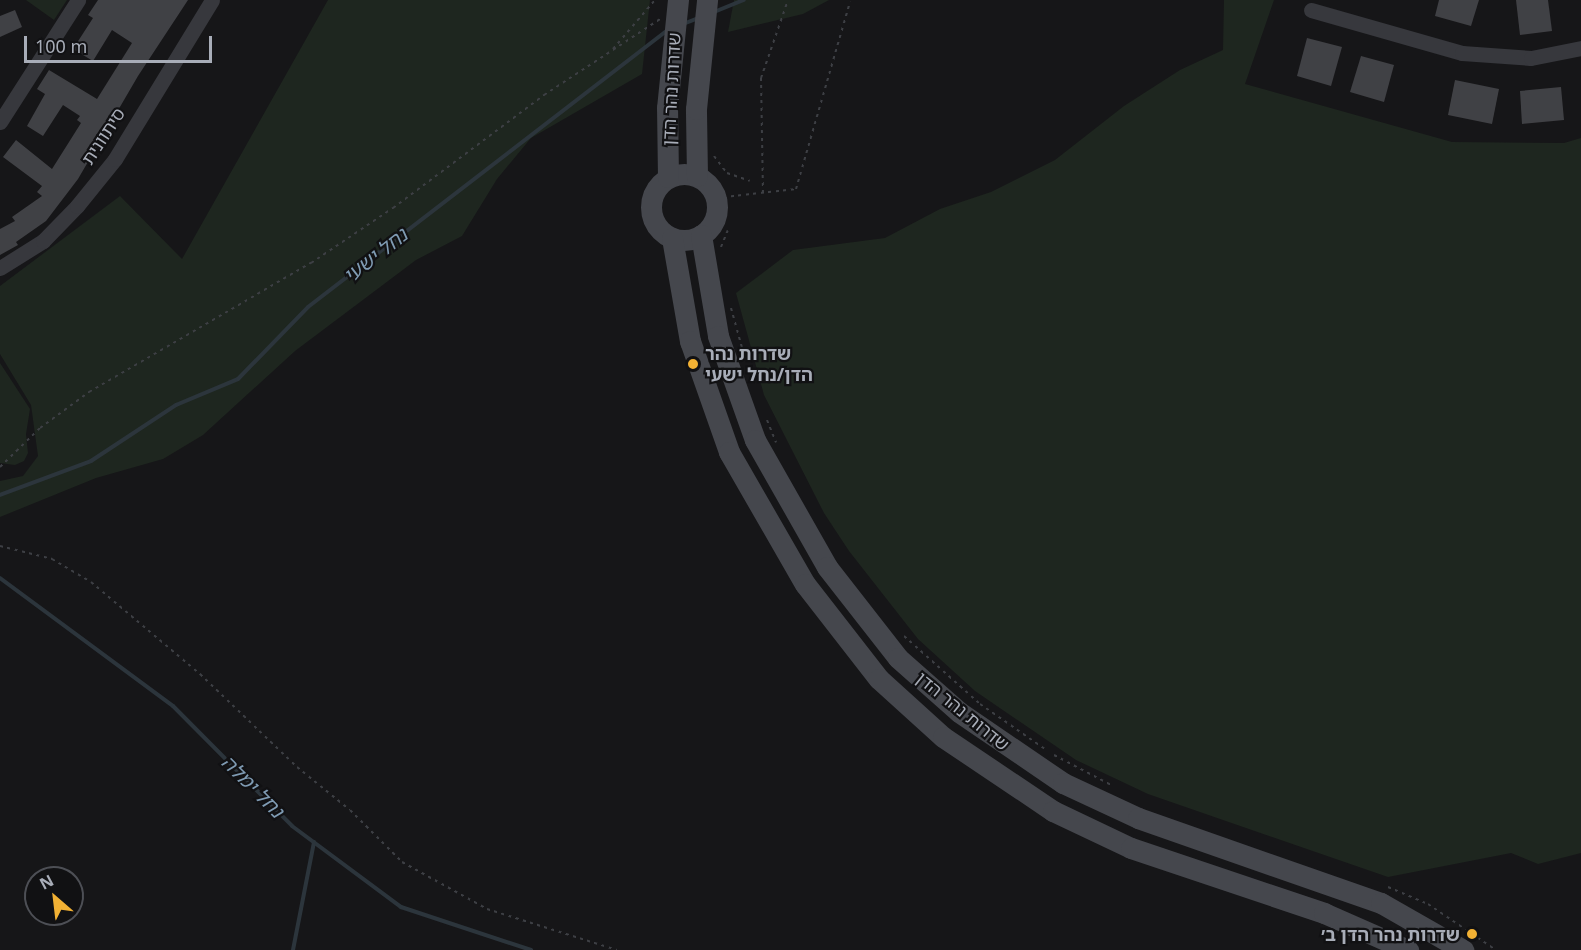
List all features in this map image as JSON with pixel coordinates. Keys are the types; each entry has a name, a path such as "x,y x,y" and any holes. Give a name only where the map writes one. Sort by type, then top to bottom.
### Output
{"main road":[{"name":"שדרות נהר הדן","path":"697,176 698,67 707,0"},
{"name":"שדרות נהר הדן","path":"669,177 669,77 674,6"},
{"path":"697,176 716,198 713,223 701,235 687,240 672,238 656,224 651,203 660,184 669,177 697,176"},
{"name":"שדרות נהר הדן","path":"701,235 718,336 754,440 827,567 898,657 958,712 1063,783 1138,818 1381,903 1463,950"},
{"name":"שדרות נהר הדן","path":"672,238 690,341 729,452 805,584 879,679 943,737 1053,811 1131,848 1324,913 1408,950"}],"street":[{"path":"0,122 78,0"},
{"name":"סיתוונית","path":"0,268 43,241 77,206 114,159 212,0"},
{"path":"1311,10 1462,53 1531,58 1581,48"}],"path":[{"path":"611,51 655,0"},
{"path":"763,193 761,78 788,0"},
{"path":"716,198 796,189 850,2"},
{"path":"0,467 40,428 88,392 311,263 674,6"},
{"path":"710,150 727,172 750,181"},
{"path":"719,255 728,230"},
{"path":"729,298 744,357"},
{"path":"762,410 781,453"},
{"path":"0,546 52,559 91,582 200,674 297,767 350,810 402,862 487,909 617,950"},
{"path":"898,630 980,704 1055,756 1116,788"},
{"path":"1378,884 1428,904 1496,950"}],"shaded area":[{"path":"26,0 67,0 54,20"},
{"path":"328,0 650,0 642,74 531,138 497,179 462,236 416,260 295,351 203,435 163,459 96,478 0,517 0,481 23,476 38,456 31,405 0,354 0,286 120,196 182,259"},
{"path":"734,0 829,0 803,14 728,32"},
{"path":"1224,0 1274,0 1245,84 1452,142 1564,143 1581,138 1581,853 1538,864 1511,853 1388,877 1148,794 1076,760 975,691 918,639 849,551 824,513 764,395 736,293 793,250 885,238 940,209 991,192 1055,160 1124,106 1180,70 1223,50"},
{"path":"0,363 30,409 26,434 28,453 24,461 15,465 0,463"}],"building":[{"path":"98,0 188,0 138,76 78,179 46,221 16,242 18,245 0,255 0,229 15,221 12,217 42,196 37,192 42,186 3,157 16,140 52,169 81,123 77,120 80,116 63,105 43,136 27,126 45,94 37,89 49,70 97,99 132,43 112,30 93,61 73,49 93,18 88,15"},
{"path":"1439,0 1479,0 1471,26 1435,16"},
{"path":"1516,0 1548,0 1552,31 1520,35"},
{"path":"15,10 22,27 0,37 0,16"},
{"path":"1307,38 1342,47 1331,86 1297,76"},
{"path":"1361,56 1394,65 1384,102 1350,92"},
{"path":"1455,80 1499,89 1492,124 1448,115"},
{"path":"1561,87 1564,120 1522,124 1520,91"}],"waterway":[{"name":"נחל ישעי","path":"714,12 744,0"},
{"name":"נחל ישעי","path":"683,24 699,18"},
{"name":"נחל ישעי","path":"0,495 91,461 176,405 238,379 308,307 668,30"},
{"name":"נחל ימלה","path":"0,578 173,706 292,826 401,907 531,950"},
{"path":"293,950 314,842"}],"place":[{"name":"שדרות נהר הדן/נחל ישעי","path":"693,364"},
{"name":"שדרות נהר הדן ב׳","path":"1472,934"}]}
